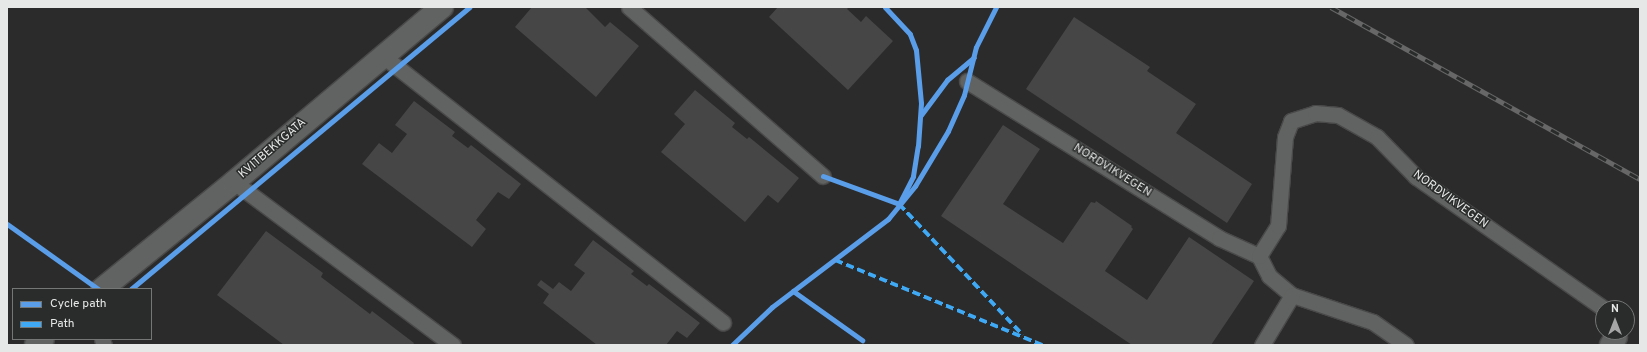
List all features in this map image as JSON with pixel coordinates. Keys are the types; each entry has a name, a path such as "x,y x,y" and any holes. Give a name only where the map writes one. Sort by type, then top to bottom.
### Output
{"street":[{"name":"KVITBEKKGATA","path":"103,288 234,182 442,7"}],"lane":[{"path":"629,7 824,176"},
{"path":"383,56 723,322"},
{"name":"NORDVIKVEGEN","path":"967,81 1219,238 1259,256 1278,226 1285,136 1291,121 1315,113 1338,115 1377,137 1416,177 1595,302"},
{"path":"234,182 454,345"},
{"path":"1259,256 1269,276 1292,295 1373,322 1406,345"},
{"path":"1262,345 1292,295"}],"building":[{"path":"532,7 585,7 605,27 610,22 639,46 596,97 515,27"},
{"path":"778,7 849,7 847,9 861,22 866,16 893,41 848,90 769,17"},
{"path":"1074,17 1150,67 1147,71 1196,104 1176,133 1252,184 1227,223 1026,89"},
{"path":"695,90 735,123 732,127 747,139 749,137 799,178 778,203 768,195 745,222 661,152 685,124 674,114"},
{"path":"414,101 455,132 452,136 468,148 471,145 521,184 509,199 498,192 476,220 486,229 472,247 362,164 379,143 392,153 407,134 395,125"},
{"path":"1003,125 1040,149 1003,204 1063,243 1091,202 1095,203 1096,201 1132,226 1131,227 1133,229 1105,271 1147,300 1189,237 1254,281 1211,345 1132,345 941,216"},
{"path":"266,231 323,273 321,277 370,314 372,311 414,343 413,345 284,345 217,295"},
{"path":"593,240 634,271 631,274 647,286 649,284 700,323 687,338 677,331 666,345 597,345 543,303 549,294 537,285 541,280 553,289 559,282 571,291 585,273 574,265"}],"railway":[{"path":"1331,7 1640,179"}],"marked path":[{"path":"899,204 1023,335"},
{"path":"835,260 1042,345"}],"cycle path":[{"path":"132,288 470,7"},
{"path":"823,176 899,204 913,176 918,146 921,103 916,50 910,34 885,7"},
{"path":"732,345 772,307 888,219 915,186 948,131 964,95 976,47 996,7"},
{"path":"921,115 947,80 974,57"},
{"path":"7,224 97,288"},
{"path":"793,291 862,340"}]}
